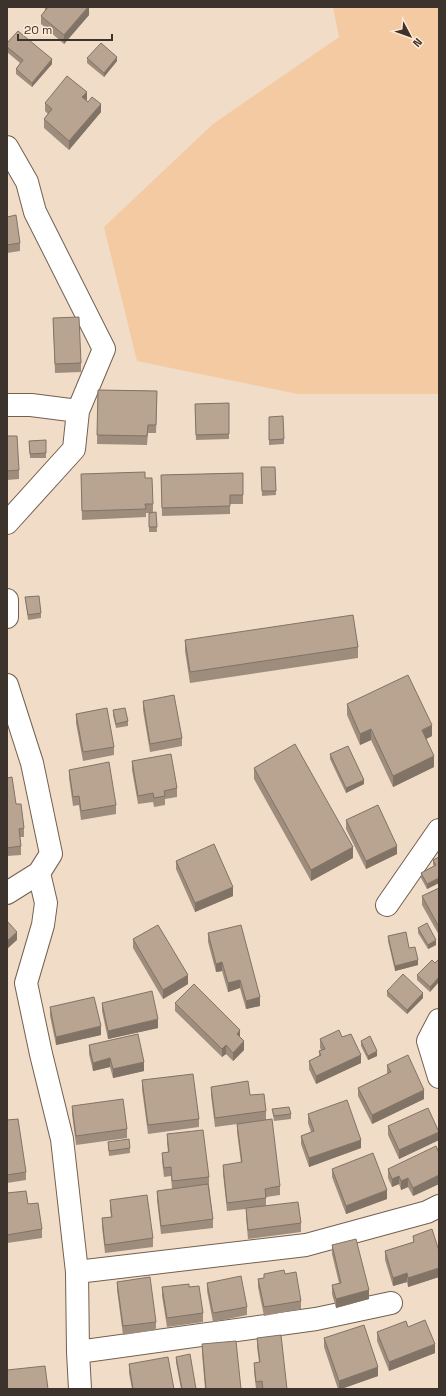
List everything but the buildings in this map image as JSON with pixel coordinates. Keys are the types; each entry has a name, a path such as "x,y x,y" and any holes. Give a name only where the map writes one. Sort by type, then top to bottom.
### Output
{"street":[{"path":"7,147 27,182 35,212 104,349 78,411 74,449 7,523"},
{"path":"7,405 32,405 78,411"},
{"path":"7,600 7,617"},
{"path":"7,685 32,763 51,854 39,873 7,893"},
{"path":"388,905 439,830"},
{"path":"39,873 46,903 43,925 26,982 41,1054 62,1139 77,1272 80,1389"},
{"path":"439,1020 428,1041 439,1077"},
{"path":"77,1272 306,1245 427,1212 439,1206"},
{"path":"78,1352 316,1319 391,1303"}],"shaded area":[{"path":"333,7 439,7 439,394 298,394 137,361 104,227 213,124 339,37"}]}
